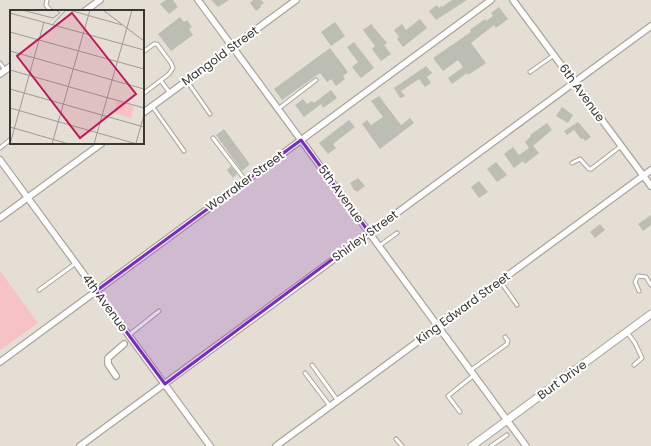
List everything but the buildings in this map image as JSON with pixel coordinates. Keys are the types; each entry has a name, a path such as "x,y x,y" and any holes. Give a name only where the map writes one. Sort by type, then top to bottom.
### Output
{"street":[{"path":"86,10 100,0"},
{"name":"5th Avenue","path":"198,0 526,446"},
{"name":"Mangold Street","path":"144,112 296,0"},
{"name":"Worraker Street","path":"0,362 491,0"},
{"name":"6th Avenue","path":"513,0 651,186"},
{"name":"Shirley Street","path":"80,446 651,26"},
{"path":"0,218 101,144"},
{"name":"4th Avenue","path":"0,160 210,446"},
{"name":"King Edward Street","path":"276,446 651,170"},
{"name":"Burt Drive","path":"474,446 651,314"},
{"path":"116,376 107,361 111,354 124,344"}],"lane":[{"path":"47,0 46,4 50,10"},
{"path":"144,51 154,44 157,44 173,68 171,73 144,94"},
{"path":"530,72 554,55"},
{"path":"0,64 2,72"},
{"path":"187,80 210,114"},
{"path":"278,109 316,80"},
{"path":"161,81 170,93"},
{"path":"152,106 184,151"},
{"path":"213,138 246,180"},
{"path":"0,148 10,140"},
{"path":"572,163 580,159 589,169 591,169 621,146"},
{"path":"379,246 397,233"},
{"path":"39,290 76,263"},
{"path":"639,291 635,282 638,276 646,277 651,285"},
{"path":"500,281 517,305"},
{"path":"129,335 159,311"},
{"path":"627,332 635,343 641,357 639,362 634,365"},
{"path":"460,412 448,395 507,344 508,341 505,337"},
{"path":"312,365 338,400"},
{"path":"305,373 330,406"},
{"path":"491,446 507,434"},
{"path":"396,438 402,446"}],"highlighted area":[{"path":"301,140 369,232 165,384 96,291"}],"shaded area":[{"path":"0,271 38,323 0,350"}]}
